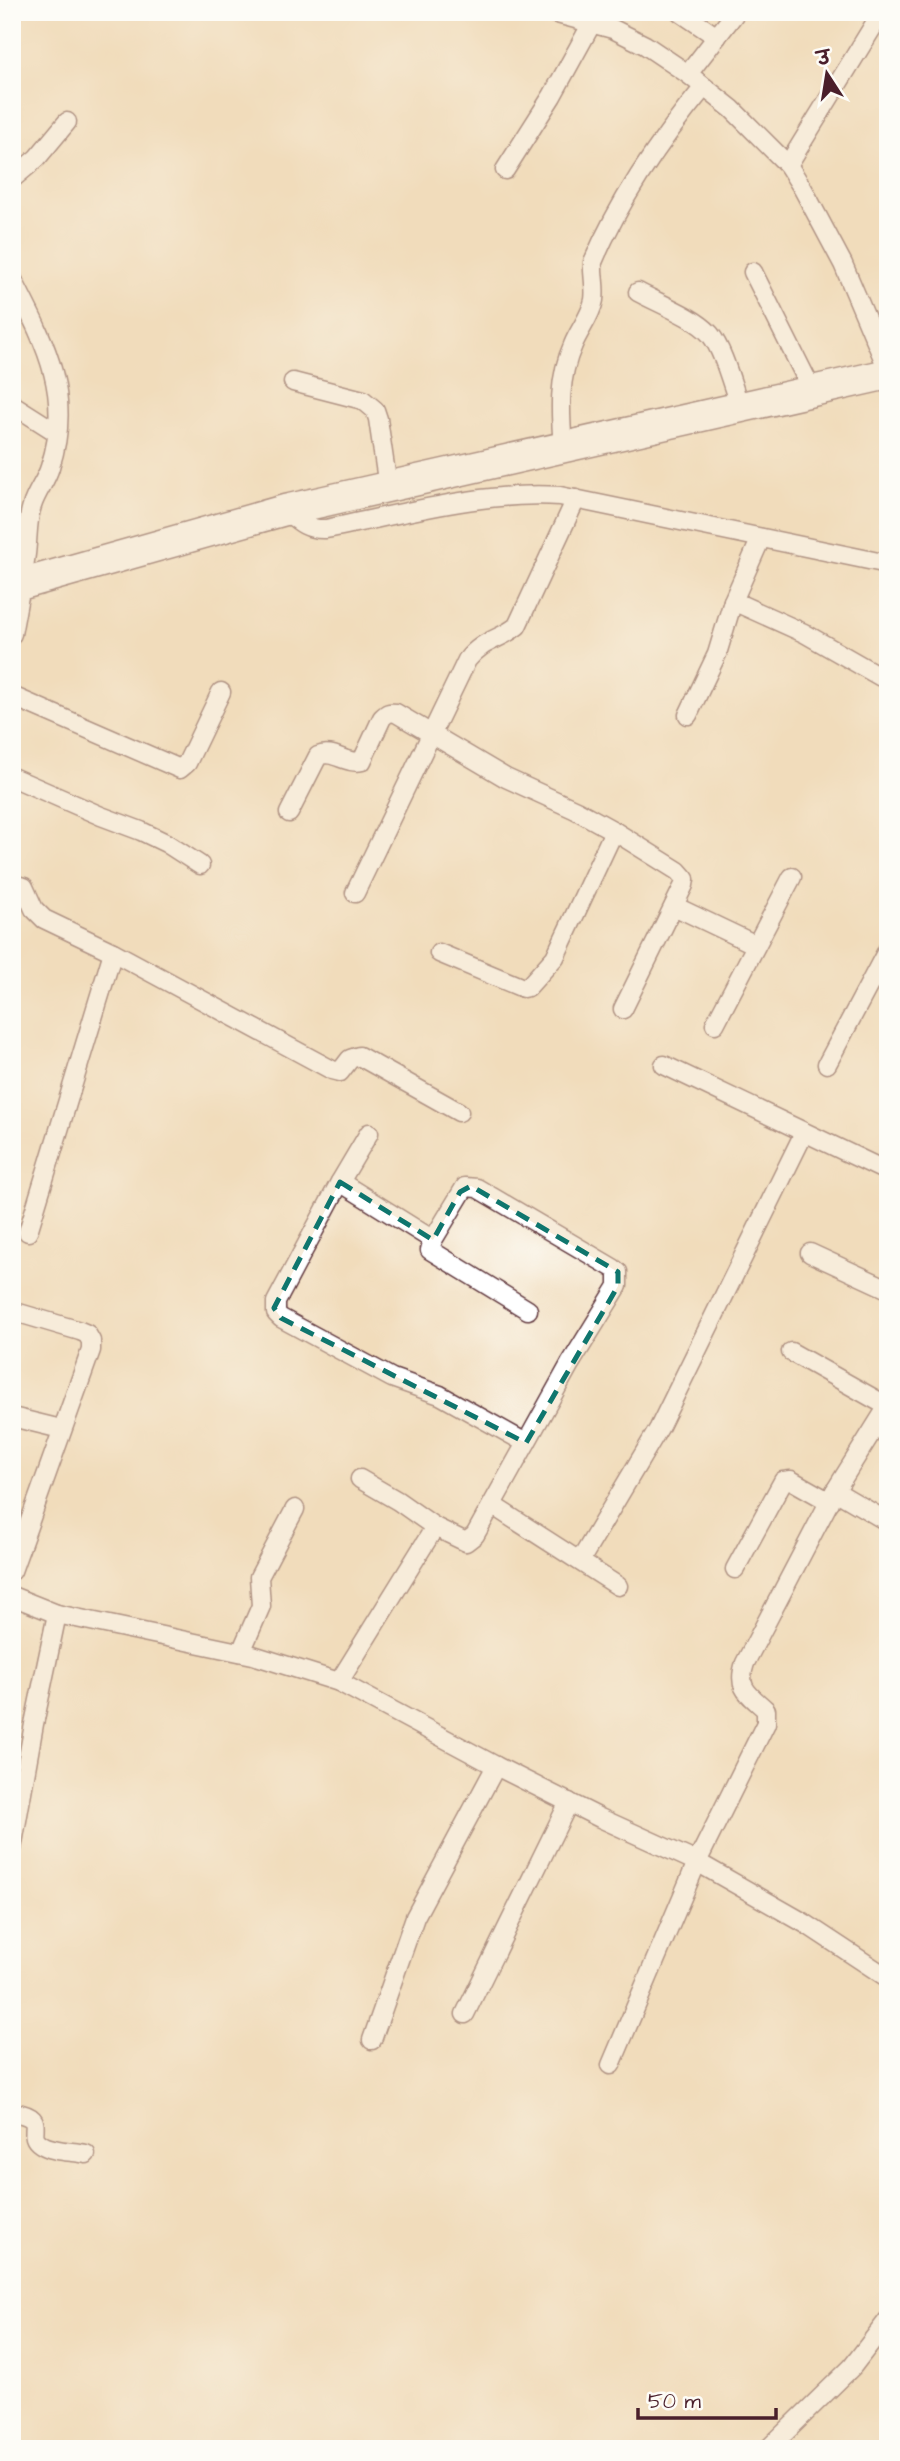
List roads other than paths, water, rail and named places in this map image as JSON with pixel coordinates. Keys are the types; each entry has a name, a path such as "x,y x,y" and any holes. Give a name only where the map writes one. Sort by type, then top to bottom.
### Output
{"highway":[{"path":"17,586 285,510 888,372"}],"street":[{"path":"680,12 717,37"},
{"path":"688,74 736,12"},
{"path":"788,165 882,12"},
{"path":"552,13 613,29 645,44 688,74 742,119 788,165 843,264 888,372"},
{"path":"505,170 552,96 592,23"},
{"path":"563,447 561,388 573,345 594,299 593,262 647,164 704,87"},
{"path":"12,179 37,158 67,122"},
{"path":"753,272 812,390"},
{"path":"12,278 50,356 59,402 51,465 32,505 17,586 12,634"},
{"path":"638,292 698,324 710,334 718,347 740,407"},
{"path":"293,382 363,400 369,405 378,419 388,487"},
{"path":"12,404 57,432"},
{"path":"285,510 304,526 314,529 496,496 527,494 576,499 888,564"},
{"path":"355,893 467,660 484,643 517,626 576,499"},
{"path":"12,510 32,505"},
{"path":"688,715 717,654 733,601 761,538"},
{"path":"733,601 804,633 881,677"},
{"path":"12,696 180,769 187,762 221,692"},
{"path":"289,813 318,756 329,753 353,762 362,761 386,713 396,713 506,778 576,810 614,831 683,875 684,885 623,1009"},
{"path":"12,777 141,831 200,864"},
{"path":"439,953 523,988 528,987 555,957 614,831"},
{"path":"715,1024 792,877"},
{"path":"12,884 24,887 34,909 44,919 113,952 332,1070 340,1072 350,1059 359,1056 459,1112"},
{"path":"674,906 756,945"},
{"path":"827,1064 888,949"},
{"path":"28,1232 113,952"},
{"path":"664,1065 888,1172"},
{"path":"369,1133 275,1302 276,1313 392,1378 440,1395 526,1443"},
{"path":"580,1561 659,1428 804,1133"},
{"path":"340,1182 433,1240"},
{"path":"360,1479 435,1527 466,1542 475,1535 570,1364 618,1286 618,1272 471,1186 465,1187 433,1240 430,1250 528,1310"},
{"path":"810,1253 888,1289"},
{"path":"12,1311 88,1334 91,1341 91,1350 12,1571"},
{"path":"611,2065 697,1862 768,1716 766,1710 741,1683 745,1663 833,1497 888,1406 791,1352"},
{"path":"12,1417 61,1429"},
{"path":"735,1569 783,1481 791,1480 888,1522"},
{"path":"492,1505 618,1586"},
{"path":"241,1653 261,1606 259,1577 295,1509"},
{"path":"339,1682 435,1527"},
{"path":"12,1596 57,1614 241,1653 339,1682 496,1766 697,1862 806,1924 888,1978"},
{"path":"12,1849 57,1614"},
{"path":"372,2040 415,1917 496,1766"},
{"path":"465,2014 569,1802"},
{"path":"12,2112 32,2116 36,2122 35,2138 38,2143 46,2147 86,2154"},
{"path":"768,2449 852,2368 888,2320"}]}
